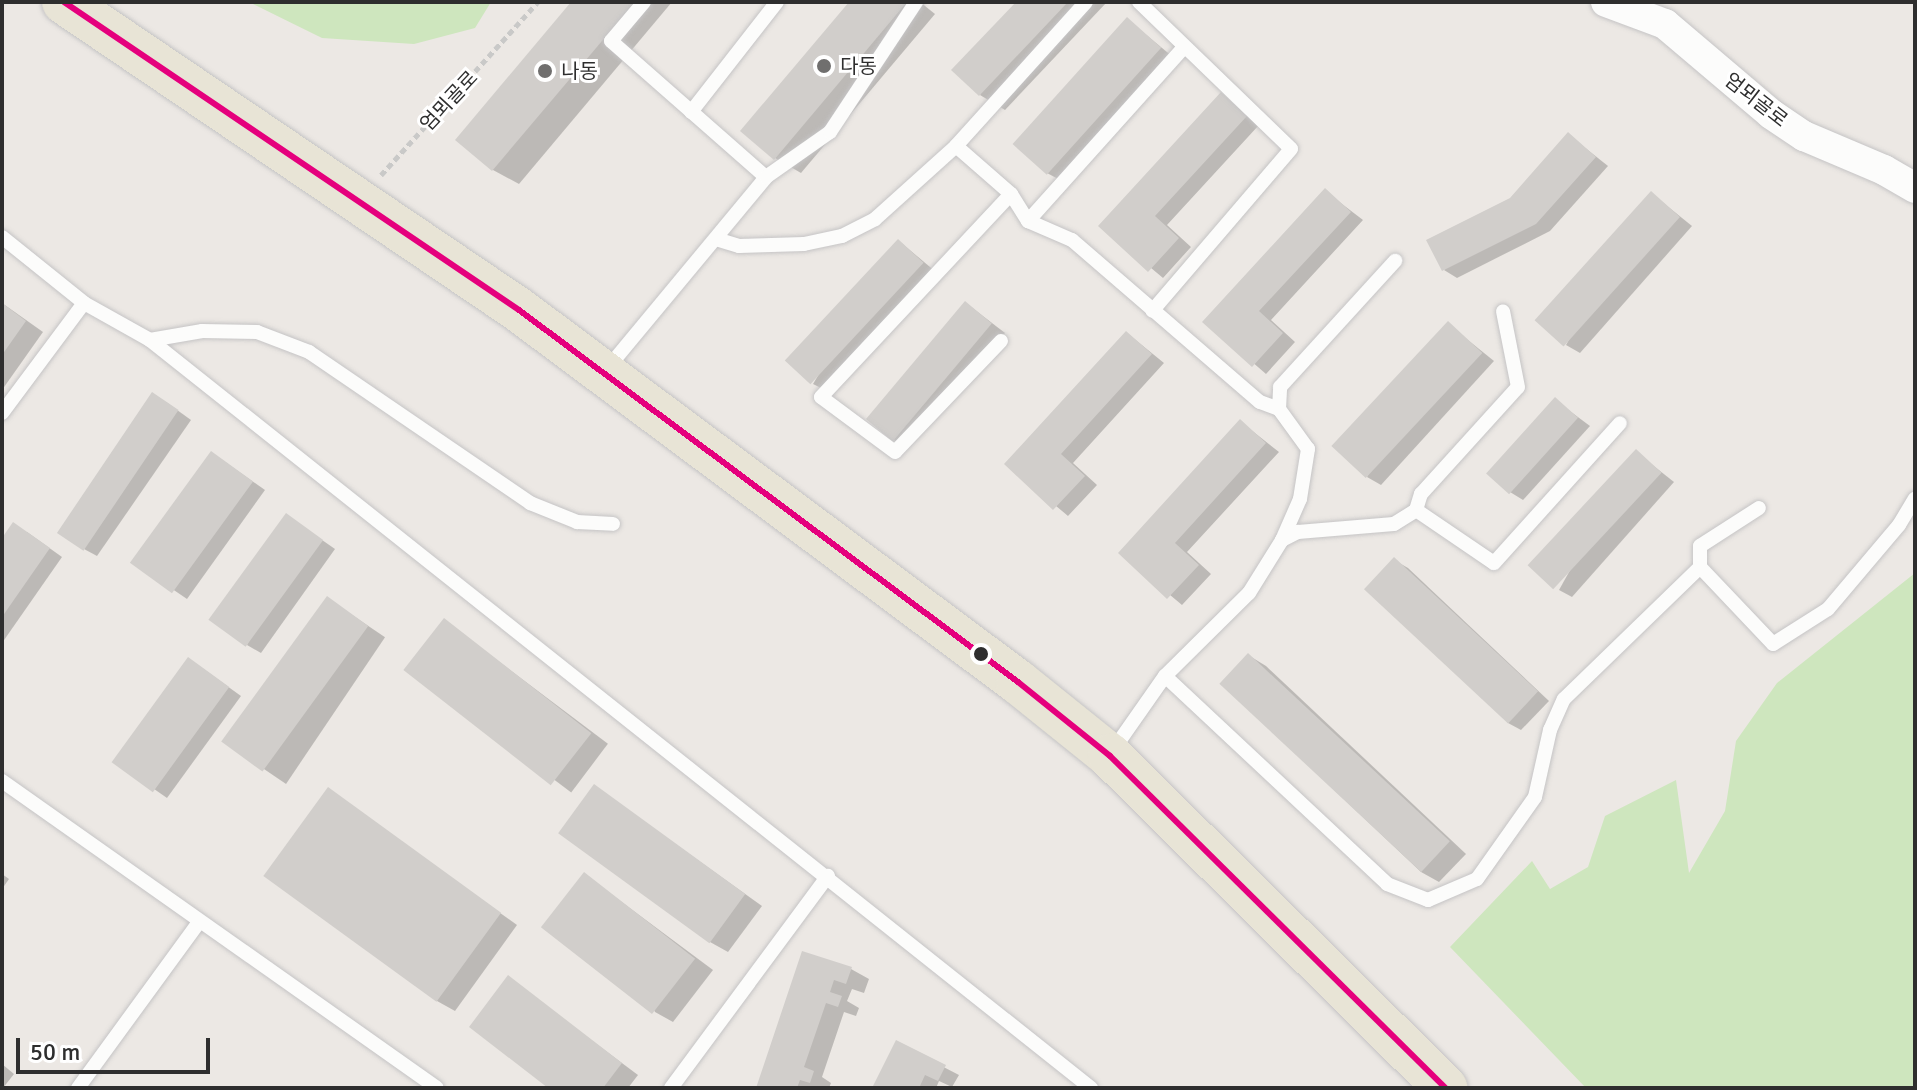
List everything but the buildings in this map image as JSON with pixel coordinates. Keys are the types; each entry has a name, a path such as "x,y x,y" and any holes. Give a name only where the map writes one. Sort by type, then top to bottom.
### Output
{"main road":[{"path":"64,2 519,310 1018,682 1110,756 1445,1088"}],"street":[{"name":"엄뫼골로","path":"1606,2 1665,24 1771,114 1804,136 1884,170 1915,188"}],"lane":[{"path":"644,2 611,41 766,177"},
{"path":"691,112 777,2"},
{"path":"603,374 766,177 830,132 916,2"},
{"path":"716,239 739,246 804,244 842,236 875,219 956,146 1086,2"},
{"path":"1139,2 1291,149 1152,311"},
{"path":"1028,221 1184,47"},
{"path":"956,146 1011,194 1028,221 1072,240 1260,402 1279,409 1308,449 1300,499 1282,540 1249,593 1165,676 1110,756"},
{"path":"1001,341 895,452 821,397 1011,194"},
{"path":"2,237 84,303 150,340 1091,1088"},
{"path":"1279,409 1280,387 1395,261"},
{"path":"2,413 84,303"},
{"path":"1282,540 1298,532 1394,524 1416,510 1421,494 1518,387 1503,311"},
{"path":"150,340 202,331 257,332 309,352 530,503 577,522 613,524"},
{"path":"1416,510 1494,563 1620,423"},
{"path":"1759,508 1700,546 1700,567 1773,644 1828,609 1899,525 1915,498"},
{"path":"1165,676 1387,884 1428,900 1477,879 1535,797 1550,730 1564,699 1700,567"},
{"path":"2,781 437,1088"},
{"path":"671,1088 828,876"},
{"path":"78,1088 199,922"}],"path":[{"name":"엄뫼골로","path":"358,199 538,2"}],"green space":[{"path":"249,2 491,2 475,28 414,44 322,38"},
{"path":"1915,573 1915,1088 1586,1088 1450,947 1532,861 1550,889 1588,867 1605,816 1676,780 1689,873 1725,811 1736,741 1777,683"}],"transit line":[{"path":"64,2 519,310 1018,682 1110,756 1445,1088"}],"place":[{"name":"다동","path":"824,66"},
{"name":"나동","path":"545,71"}]}
